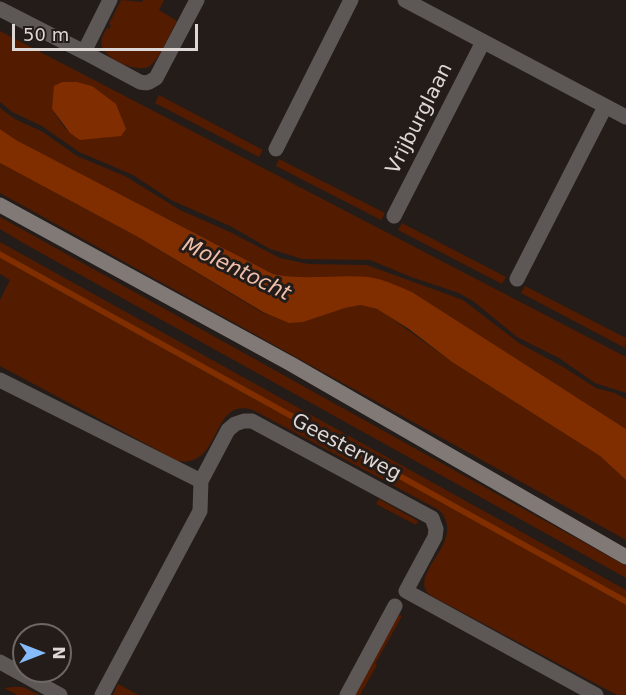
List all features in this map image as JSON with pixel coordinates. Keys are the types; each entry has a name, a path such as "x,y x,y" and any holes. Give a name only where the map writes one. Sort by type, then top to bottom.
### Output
{"main road":[{"path":"0,205 291,364 626,557"}],"street":[{"path":"84,52 110,0"},
{"path":"0,9 140,82 146,83 156,78 196,0"},
{"path":"276,149 351,0"},
{"path":"405,0 626,117"},
{"name":"Vrijburglaan","path":"394,216 483,42"},
{"path":"517,279 605,107"},
{"path":"0,380 201,482 200,511 102,695"},
{"name":"Geesterweg","path":"201,482 228,430 235,424 252,421 432,518 436,529 435,537 406,591 596,695"},
{"path":"347,695 395,606"},
{"path":"38,683 60,695"}],"shaded area":[{"path":"121,0 142,2 143,0 164,0 159,10 177,21 154,62 145,68 130,67 115,60 104,51 102,46 103,36 111,25 109,24"},
{"path":"0,31 626,357 626,393 595,383 559,358 517,337 473,301 459,293 370,260 302,259 270,249 230,226 171,200 133,175 79,152 42,126 12,112 0,102","holes":["62,82 77,82 92,86 106,138 74,135 68,131 52,109"]},
{"path":"62,82 77,82 92,86 116,104 126,129 121,136 80,140 70,133 52,109 54,86"},
{"path":"159,95 263,150 259,157 155,103"},
{"path":"0,108 15,119 43,132 77,156 125,176 180,210 230,232 280,258 308,264 367,265 463,300 519,343 596,388 615,393 626,399 626,429 412,292 365,277 299,278 273,274 16,140 0,129"},
{"path":"279,159 385,213 381,220 276,166"},
{"path":"0,163 138,237 263,313 303,322 361,305 377,309 387,315 452,362 600,456 626,480 626,540 0,193"},
{"path":"0,217 626,566 626,578 23,243 0,229"},
{"path":"402,223 506,277 502,284 398,230"},
{"path":"0,242 626,590 626,598 0,251"},
{"path":"0,258 460,513 459,515 461,513 626,605 626,695 617,695 430,595 425,586 426,577 447,533 446,522 439,510 253,410 239,408 229,413 203,454 192,460 178,461 0,366 0,300 10,280 0,274"},
{"path":"525,286 626,338 625,348 521,293"},
{"path":"379,499 418,521 416,525 376,504"},
{"path":"396,613 402,616 375,664 377,665 360,695 352,695"},
{"path":"118,684 139,695 113,695"},
{"path":"23,687 39,695 17,695 4,688"}],"water":[{"name":"Molentocht","path":"0,129 16,140 273,274 297,277 368,277 412,292 626,429 626,480 600,456 452,362 409,329 377,309 361,305 303,322 289,323 263,312 138,237 0,163"},
{"path":"0,251 626,598 626,605 0,258"}]}
